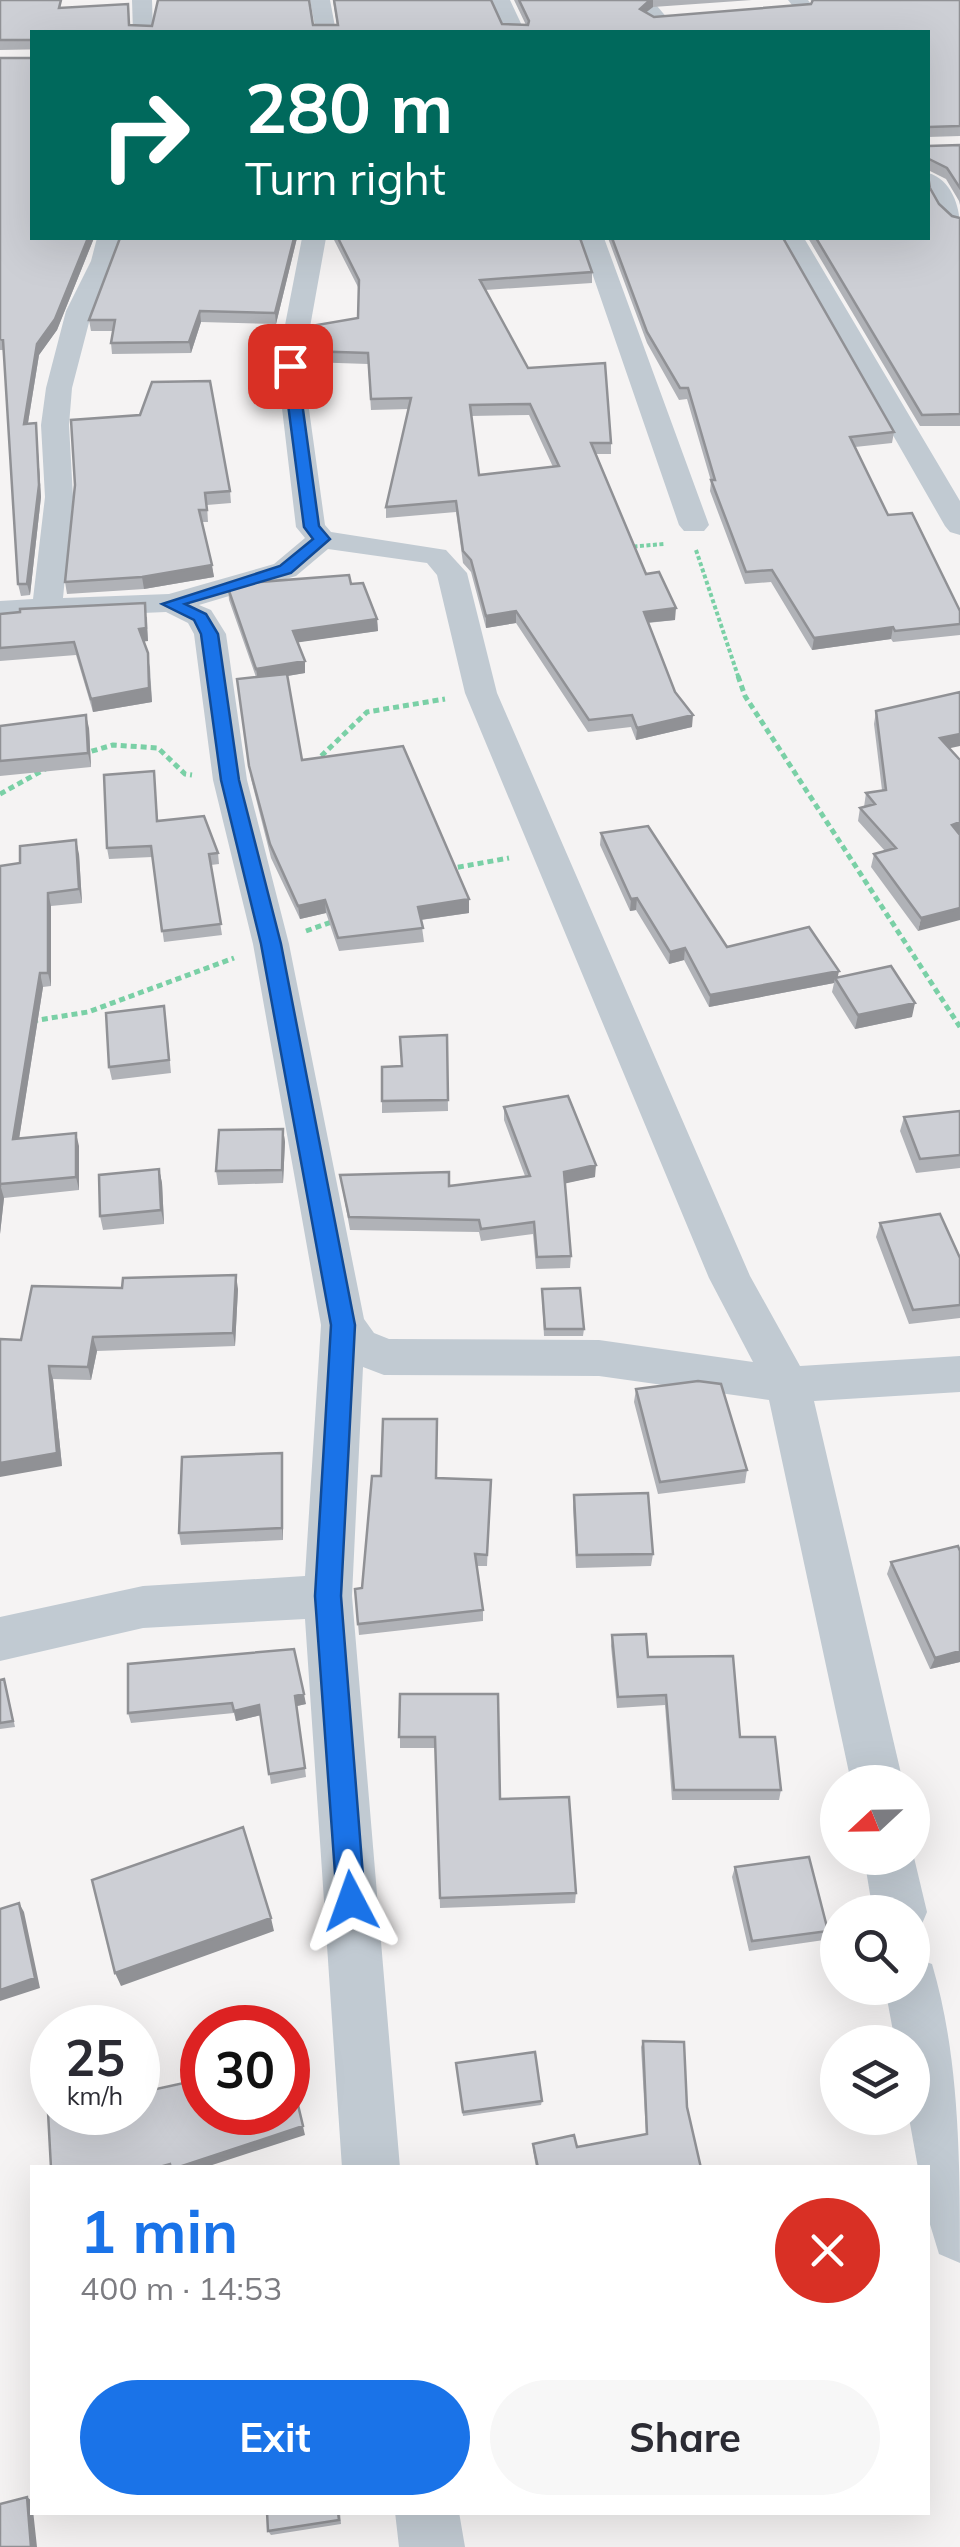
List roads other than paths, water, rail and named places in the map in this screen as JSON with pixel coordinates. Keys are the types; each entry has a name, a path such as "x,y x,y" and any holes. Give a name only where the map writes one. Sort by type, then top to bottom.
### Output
{"street":[{"path":"142,0 143,30"},
{"path":"320,0 326,30"},
{"path":"500,0 514,30"},
{"path":"795,5 821,30"},
{"path":"647,8 690,14"},
{"path":"647,8 667,30"},
{"path":"930,182 960,220"},
{"path":"48,608 59,497 55,425 59,388 79,311 108,240"},
{"path":"314,240 290,366 312,527 322,539 436,556 452,574 466,646 482,693 730,1278 788,1385 872,1765"},
{"path":"593,240 693,531"},
{"path":"793,240 960,526"},
{"path":"0,610 170,604 285,570 322,539"},
{"path":"170,604 200,617 210,634 230,780 271,944 343,1325 328,1596 371,2165"},
{"path":"343,1325 360,1345 384,1357 599,1358 788,1385 960,1374"},
{"path":"0,1639 143,1607 328,1596"},
{"path":"916,2005 960,2233"},
{"path":"427,2515 432,2547"}]}
